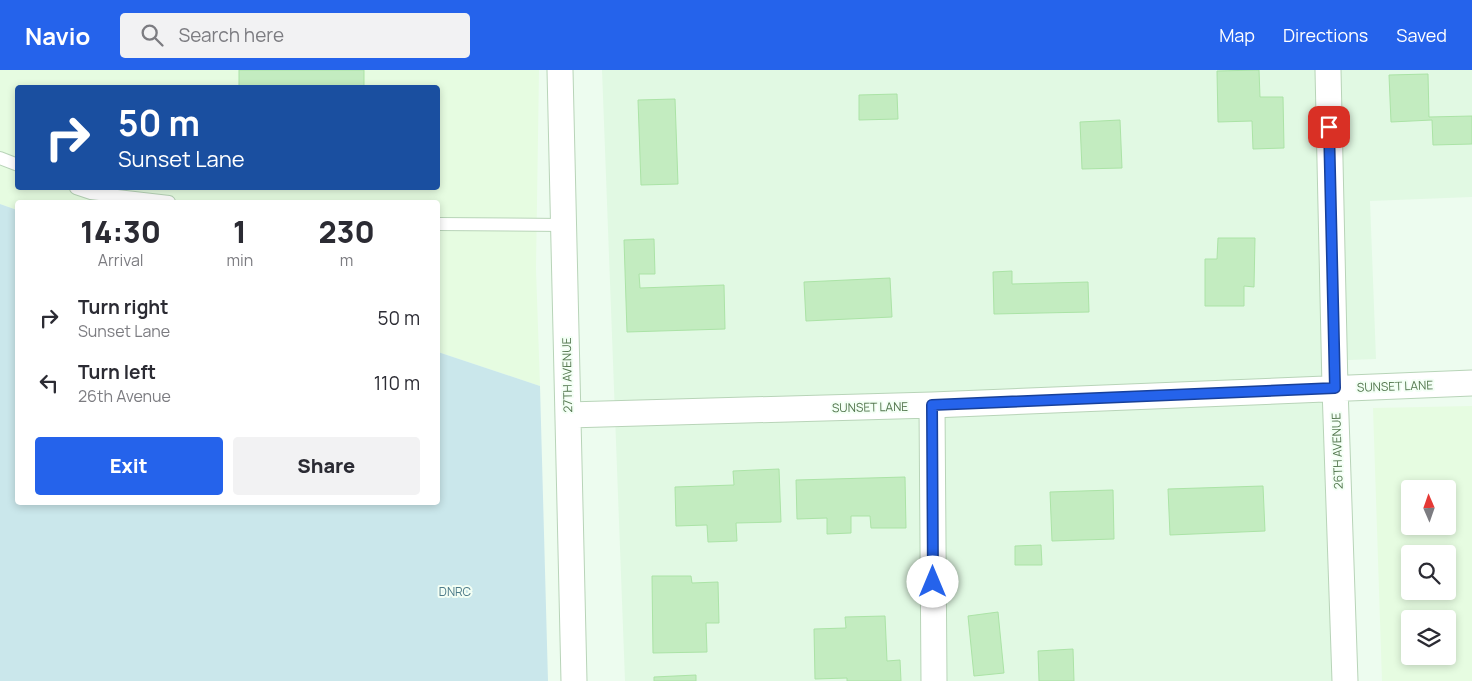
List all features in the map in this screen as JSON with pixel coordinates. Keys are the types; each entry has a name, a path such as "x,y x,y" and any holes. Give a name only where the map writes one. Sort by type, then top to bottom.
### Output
{"street":[{"name":"27TH AVENUE","path":"560,70 574,681"},
{"name":"26TH AVENUE","path":"1328,70 1335,388 1345,681"},
{"name":"SUNSET LANE","path":"568,415 932,405 1472,383"},
{"path":"932,405 934,681"}],"lane":[{"path":"0,158 15,164"},
{"path":"82,190 91,193 152,200"},
{"path":"440,224 564,226"}],"shaded area":[{"path":"0,70 539,70 536,269 540,386 440,353 440,200 15,200 15,209 0,204"},
{"path":"602,70 1472,70 1472,197 1370,201 1376,359 1322,361 1333,681 625,681"},
{"path":"1472,406 1472,681 1382,681 1373,408"}],"green space":[{"name":"DNRC","path":"0,204 15,209 15,505 440,505 440,353 540,386 548,681 0,681"}],"building":[{"path":"239,70 364,70 364,85 239,85"},
{"path":"1259,70 1260,97 1283,97 1284,148 1253,149 1252,121 1218,122 1217,71"},
{"path":"1428,74 1429,117 1472,116 1472,144 1433,145 1432,120 1391,122 1389,75"},
{"path":"897,94 898,119 859,120 859,95"},
{"path":"675,99 678,184 641,185 638,100"},
{"path":"1120,120 1122,168 1082,169 1080,122"},
{"path":"1218,238 1255,238 1254,287 1244,286 1244,306 1205,306 1205,259 1217,259"},
{"path":"654,239 655,274 639,274 640,288 724,285 725,329 627,332 624,240"},
{"path":"1012,271 1012,284 1088,282 1089,312 994,314 993,272"},
{"path":"890,278 892,317 806,321 804,282"},
{"path":"779,469 781,522 736,523 737,541 708,542 707,525 676,526 675,487 734,485 733,471"},
{"path":"905,477 906,528 871,528 870,516 851,516 851,533 827,534 827,518 797,519 796,480"},
{"path":"1263,486 1265,531 1170,535 1168,489"},
{"path":"1113,490 1114,539 1052,541 1050,492"},
{"path":"1041,545 1042,565 1015,565 1015,546"},
{"path":"652,576 691,576 692,583 718,582 719,623 706,623 707,652 653,653"},
{"path":"998,612 1004,673 974,676 968,616"},
{"path":"885,616 887,661 900,660 901,681 847,681 847,678 815,679 814,629 846,628 845,617"},
{"path":"1073,649 1074,681 1039,681 1038,651"},
{"path":"696,675 696,681 654,681 654,677"}],"route":[{"path":"933,582 932,405 1335,388 1329,127"}]}
